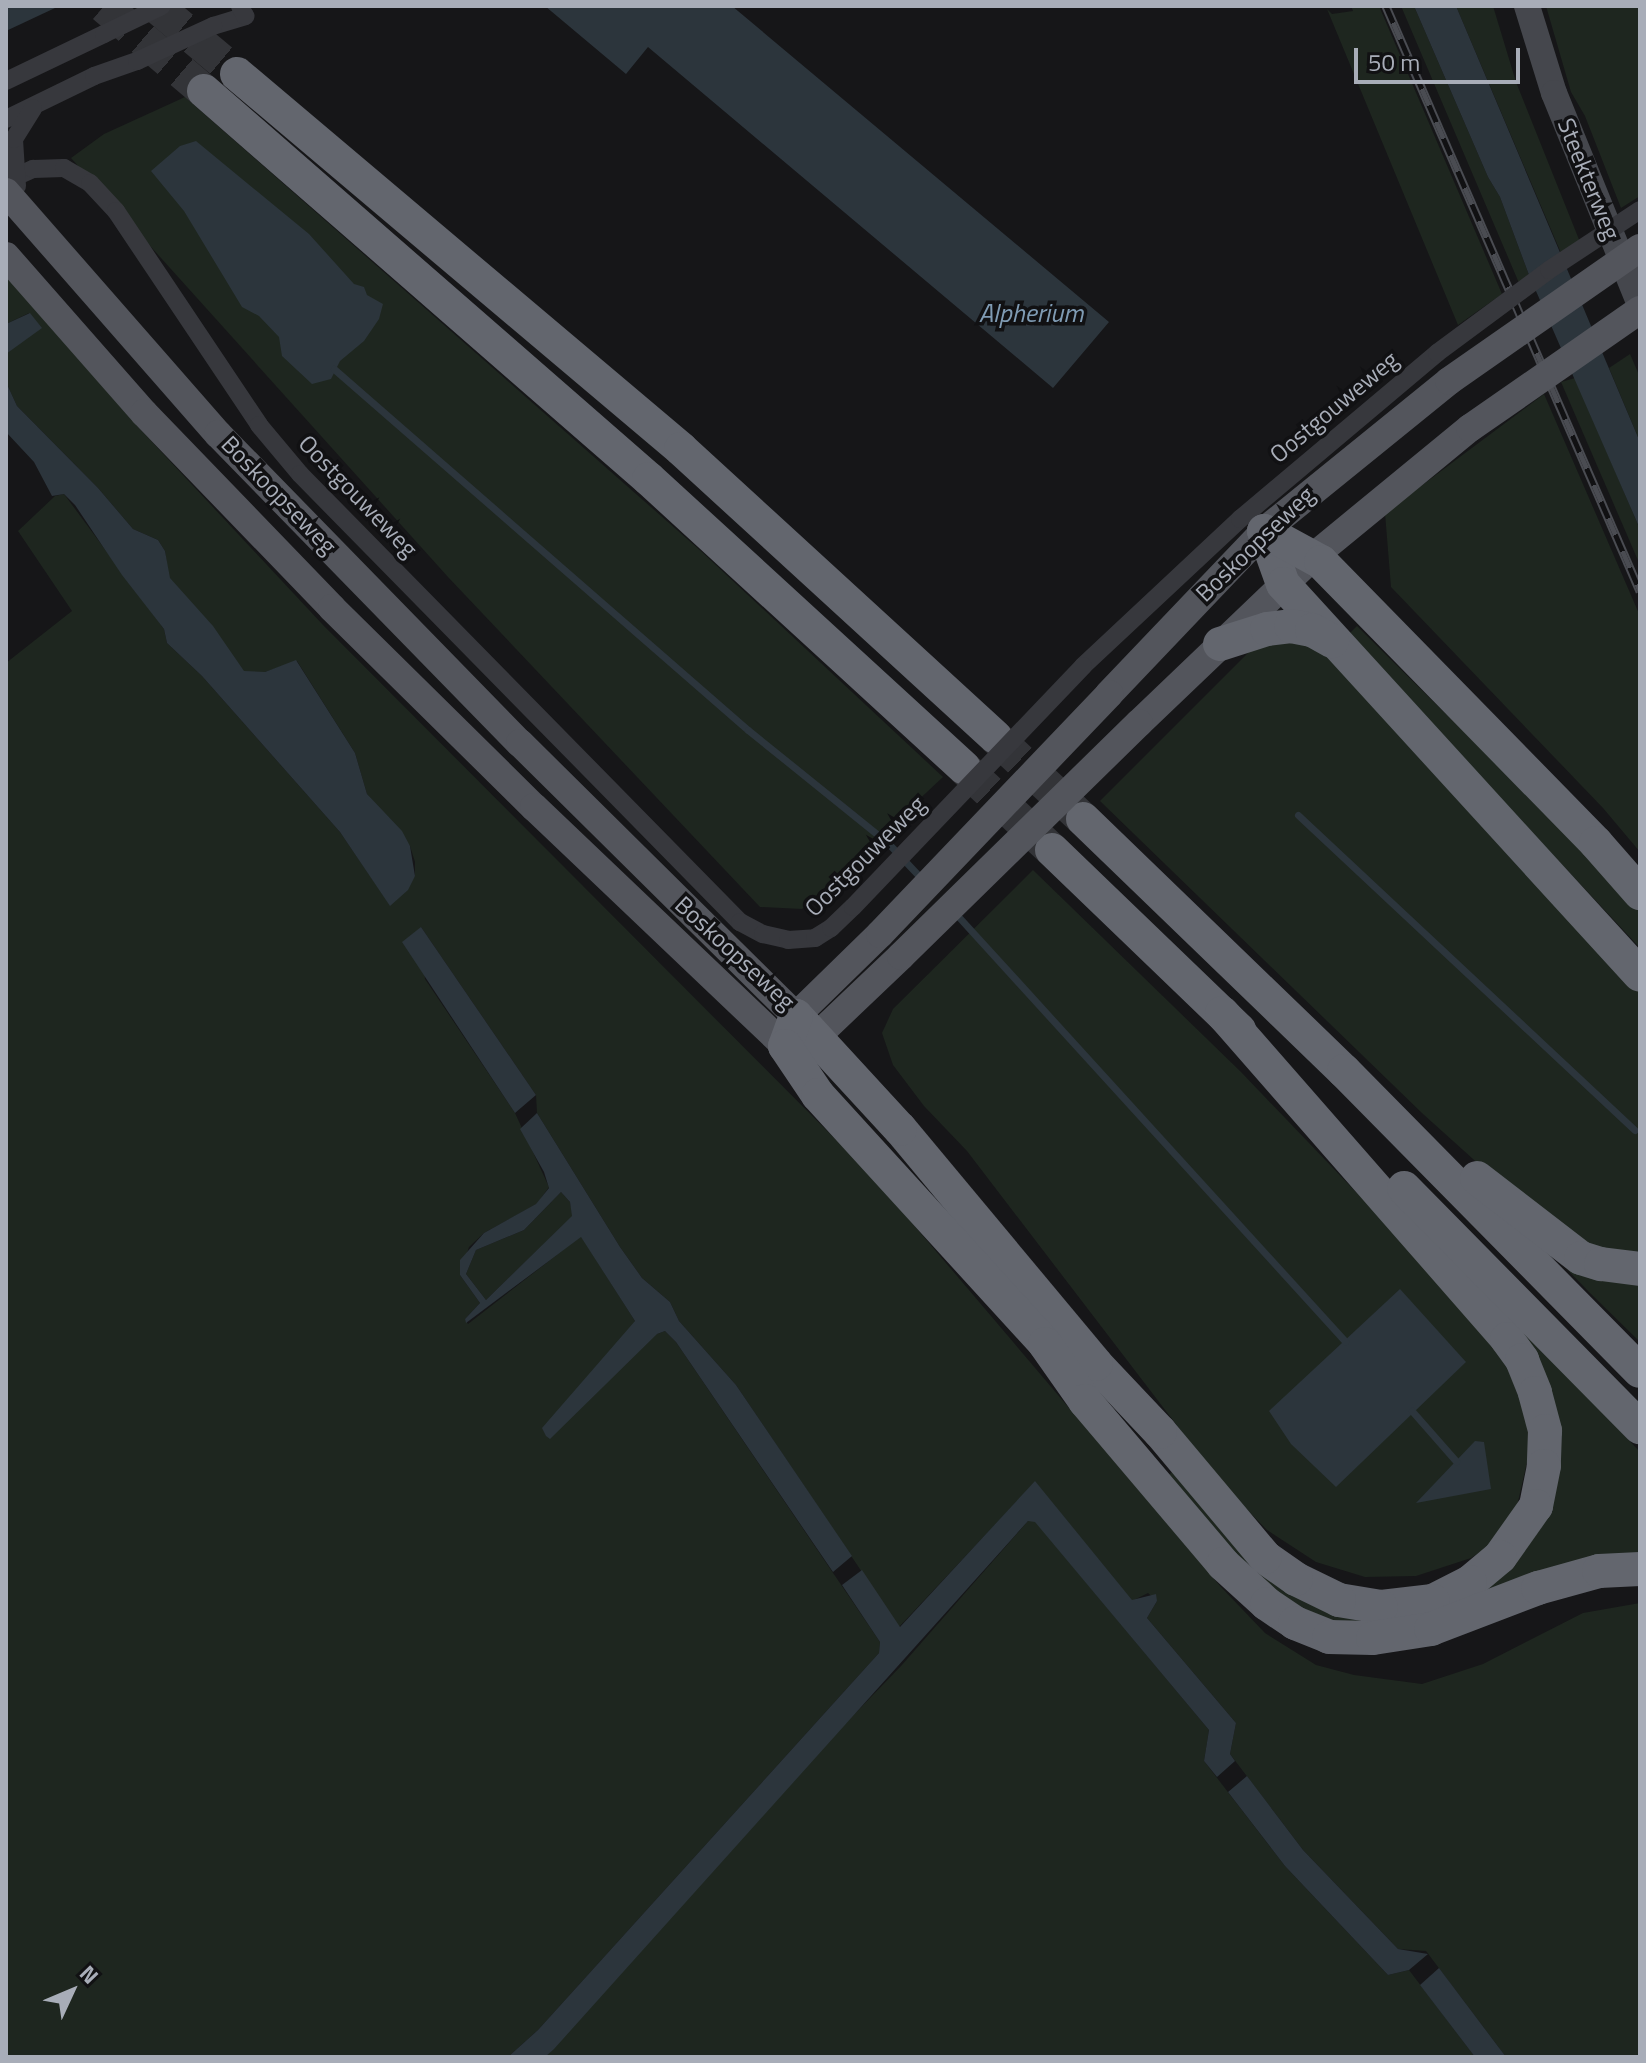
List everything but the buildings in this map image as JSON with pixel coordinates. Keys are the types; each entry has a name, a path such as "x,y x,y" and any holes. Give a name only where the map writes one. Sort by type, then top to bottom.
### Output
{"highway":[{"path":"237,74 681,449 995,737"},
{"path":"204,91 649,479 964,768"},
{"path":"1264,531 1314,556 1596,843 1640,893"},
{"path":"1264,531 1283,584 1640,975"},
{"path":"1220,644 1267,629 1291,626 1312,630 1339,645"},
{"path":"1083,819 1344,1071 1640,1371"},
{"path":"1052,850 1403,1187 1640,1427"},
{"path":"799,1033 900,1129 1096,1364 1160,1432 1265,1557 1296,1579 1339,1600 1381,1607 1433,1601 1470,1582 1500,1557 1536,1506 1544,1466 1545,1431 1535,1393 1522,1360 1507,1339 1222,1013"},
{"path":"799,1033 818,1095 1045,1344 1085,1401 1223,1564 1267,1604 1295,1623 1329,1637 1373,1638 1431,1629 1538,1588 1599,1571 1640,1569"},
{"path":"1344,1071 1555,1241 1581,1258 1640,1269"}],"main road":[{"name":"Steekterweg","path":"1527,6 1554,93 1640,307"},
{"name":"Boskoopseweg","path":"12,189 218,434 799,1033"},
{"name":"Boskoopseweg","path":"799,1033 880,934 1264,531 1449,381 1640,248"},
{"name":"Boskoopseweg","path":"6,256 144,413 332,608 534,807 799,1033"},
{"name":"Boskoopseweg","path":"799,1033 901,956 1314,556 1470,428 1640,307"}],"street":[{"path":"6,81 162,6"},
{"path":"6,119 94,76 137,61 213,26 245,16 240,6"},
{"path":"12,189 14,139 34,107"},
{"name":"Oostgouweweg","path":"12,189 33,169 64,168 90,183 116,211 259,425 300,474 740,922 763,934 788,940 815,938 831,928 1083,666 1240,519 1437,353 1549,270 1640,210"}],"shaded area":[{"path":"1351,6 1379,6 1502,294 1458,325 1327,9 1332,14 1353,11"},
{"path":"1401,6 1414,6 1488,177 1500,197 1529,275 1519,283"},
{"path":"1456,6 1493,6 1516,82 1580,242 1561,253"},
{"path":"1546,6 1640,6 1640,196 1621,208 1585,116 1571,92"},
{"path":"185,97 702,552 943,777 802,909 760,907 448,577 71,158 104,134"},
{"path":"6,276 140,429 323,625 873,1177 1221,1587 1265,1633 1316,1665 1354,1675 1422,1684 1483,1664 1583,1613 1640,1603 1640,2057 1506,2057 1426,1951 1398,1949 1303,1850 1230,1754 1236,1723 1147,1618 1157,1601 1148,1593 1132,1601 1035,1482 899,1627 736,1385 679,1321 670,1302 642,1278 620,1247 537,1113 536,1095 421,927 425,979 515,1113 549,1187 537,1204 484,1233 469,1247 460,1275 480,1303 465,1319 468,1324 581,1236 635,1321 631,1330 657,1334 665,1331 676,1342 880,1642 879,1653 538,2030 508,2057 6,2057 6,663 72,611 18,531 55,496 64,494 164,629 167,643 202,676 340,832 390,905 415,876 415,862 410,846 367,794 355,753 297,661 265,672 244,672 169,578 165,551 158,540 133,529 98,488 17,406 6,382 6,354 29,313 6,324"},
{"path":"1630,354 1640,377 1640,442 1609,368"},
{"path":"1575,378 1640,529 1640,565 1561,382"},
{"path":"1544,394 1640,616 1640,852 1603,808 1391,587 1385,513"},
{"path":"1357,626 1640,906 1640,948 1348,635"},
{"path":"1276,639 1321,647 1640,992 1640,1258 1563,1240 1423,1114 1100,801 1258,643"},
{"path":"1033,870 1241,1072 1488,1330 1526,1398 1532,1440 1517,1506 1486,1548 1471,1558 1416,1576 1365,1577 1316,1562 1267,1530 1221,1483 967,1151 924,1106 893,1065 882,1033 893,1009"},
{"path":"561,1192 570,1202 573,1216 486,1300 466,1274 476,1250 524,1230"},
{"path":"1556,1258 1640,1278 1640,1342 1589,1292"},
{"path":"1507,1311 1640,1452 1640,1558 1406,1623 1322,1621 1259,1581 1169,1475 1179,1465 1273,1571 1437,1603 1549,1479"},
{"path":"1028,1521 1035,1521 1209,1730 1204,1761 1285,1866 1388,1975 1409,1970 1475,2057 545,2057 840,1729 901,1666"}],"water":[{"path":"6,6 55,6 55,8 6,31"},
{"name":"Alpherium","path":"545,6 732,6 1109,322 1053,388 648,47 626,74"},
{"path":"1414,6 1456,6 1640,442 1640,529 1529,275 1500,197 1488,177"},
{"path":"196,141 309,234 354,284 364,287 367,295 383,304 379,319 364,341 340,361 331,379 312,384 282,356 279,337 259,316 242,307 184,211 151,171 180,146"},
{"path":"30,313 42,328 6,354 6,324"},
{"path":"6,382 17,406 98,488 133,529 158,540 165,551 170,578 213,626 244,671 265,672 296,660 355,753 367,794 402,831 410,846 415,876 408,890 390,906 340,832 202,676 167,643 164,629 122,575 75,505 64,494 52,496 34,462 6,432"},
{"path":"421,927 536,1095 515,1113 402,942"},
{"path":"537,1113 642,1278 670,1302 679,1321 736,1385 852,1556 833,1572 676,1342 665,1331 657,1334 550,1439 546,1436 542,1428 635,1321 581,1237 466,1323 465,1319 480,1303 460,1275 460,1260 484,1233 536,1204 549,1188 544,1172 520,1129","holes":["561,1192 570,1202 572,1216 486,1300 466,1274 476,1250 524,1230"]},
{"path":"1400,1289 1466,1362 1336,1487 1291,1444 1269,1411"},
{"path":"1475,1441 1484,1442 1491,1489 1416,1503"},
{"path":"1035,1481 1132,1600 1156,1594 1157,1601 1147,1618 1236,1723 1230,1754 1235,1761 1217,1777 1204,1761 1209,1730 1035,1522 1028,1521 554,2049 545,2057 508,2057 538,2030 879,1653 880,1642 842,1585 862,1570 900,1627"},
{"path":"1247,1776 1303,1850 1398,1949 1428,1954 1409,1970 1388,1975 1285,1866 1228,1792"},
{"path":"1439,1968 1506,2057 1475,2057 1420,1985"}],"waterway":[{"path":"334,369 748,730 887,842 922,879"},
{"path":"1298,815 1635,1130"},
{"path":"956,914 1345,1341"},
{"path":"1412,1411 1456,1461"}],"tunnel":[{"path":"104,6 204,91"},
{"path":"156,6 237,74"},
{"path":"995,737 1083,819"},
{"path":"964,768 1052,850"}],"railway":[{"path":"1386,6 1640,591"}]}
